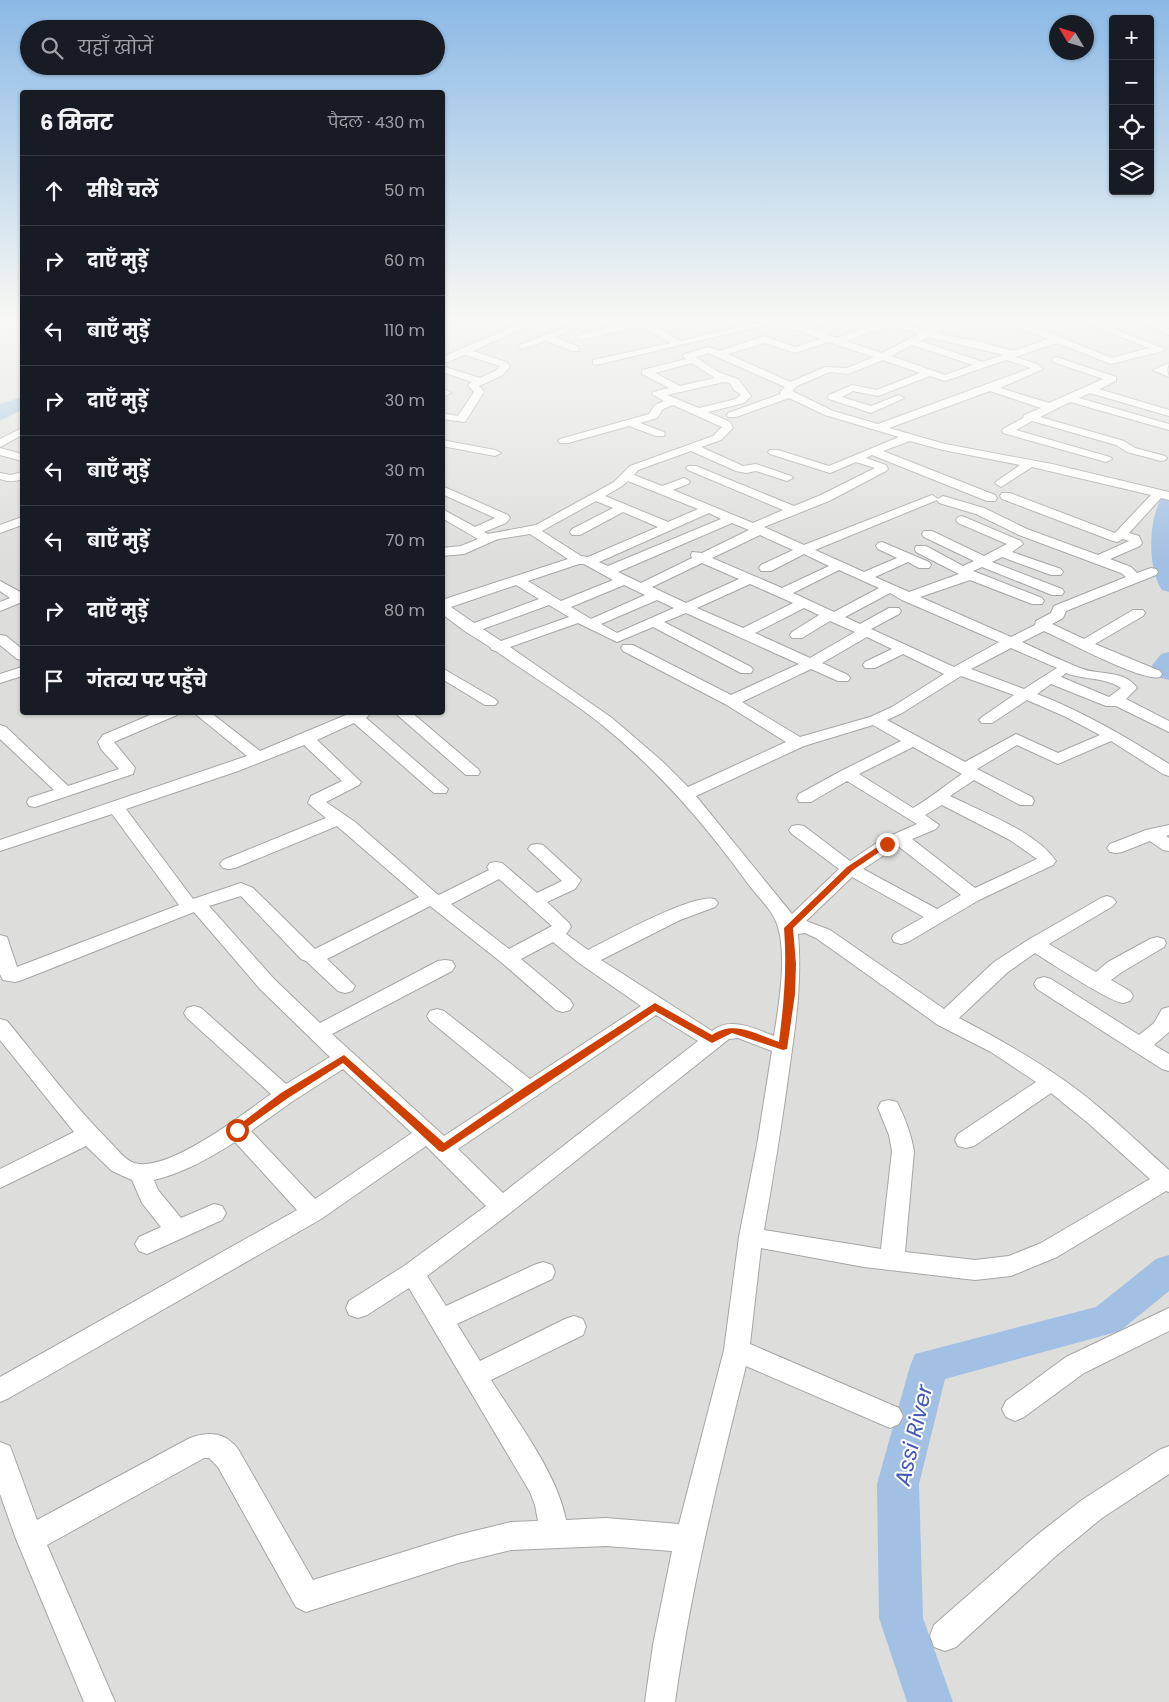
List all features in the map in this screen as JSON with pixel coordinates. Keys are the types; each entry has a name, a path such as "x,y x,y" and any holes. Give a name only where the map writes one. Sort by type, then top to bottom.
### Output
{"street":[{"path":"445,417 461,420 472,402"},
{"path":"564,440 653,416 659,407 669,402"},
{"path":"445,552 460,550 502,534 532,530 549,524 594,496 618,484 634,468 710,441 723,434 728,427 726,424 675,402"},
{"path":"698,412 732,402"},
{"path":"717,420 760,402"},
{"path":"810,402 822,411 944,447 1030,463 1163,495"},
{"path":"850,402 870,410 888,402"},
{"path":"878,428 950,402"},
{"path":"1036,402 1050,407"},
{"path":"1059,402 1028,417 1006,431 1106,459"},
{"path":"1083,402 1169,427"},
{"path":"1135,402 1169,413"},
{"path":"1154,408 1165,402"},
{"path":"1028,417 1120,443 1131,450 1161,458"},
{"path":"631,423 660,434"},
{"path":"0,444 20,432"},
{"path":"774,452 830,470 855,458 910,437"},
{"path":"445,443 494,453"},
{"path":"691,447 740,469 746,470 756,467 787,478"},
{"path":"0,451 18,457"},
{"path":"872,451 991,498"},
{"path":"0,463 18,457"},
{"path":"642,587 702,558 756,528 882,469 882,467 855,458"},
{"path":"1001,483 1030,463"},
{"path":"692,468 796,510"},
{"path":"0,476 12,479 20,476"},
{"path":"626,476 756,528 1010,644 1081,673 1110,678 1130,687 1116,700 1107,702 1050,678"},
{"path":"662,490 684,482"},
{"path":"445,491 504,518 475,532"},
{"path":"1006,496 1115,538 1122,535 1163,495"},
{"path":"594,496 667,526"},
{"path":"766,568 803,550 938,499 980,511 1023,532 1126,570 1134,578"},
{"path":"576,532 624,507"},
{"path":"445,605 517,580 584,560 709,509"},
{"path":"445,515 487,539"},
{"path":"1007,539 1057,516"},
{"path":"608,571 733,518"},
{"path":"908,597 967,573 982,561 1017,544 962,520"},
{"path":"0,529 20,522"},
{"path":"532,530 584,560 624,580 689,607 844,678"},
{"path":"928,534 982,561 1057,592"},
{"path":"1100,560 1136,543 1135,540 1122,535"},
{"path":"445,542 460,550"},
{"path":"673,544 903,649 957,672 1026,694 1087,721 1169,771"},
{"path":"882,546 924,565"},
{"path":"921,549 967,573 1037,601"},
{"path":"1000,552 1056,572"},
{"path":"864,577 907,558"},
{"path":"782,593 838,566"},
{"path":"1043,626 1041,623 1058,615 1061,608 1151,572"},
{"path":"517,580 617,638 750,579"},
{"path":"471,629 624,580"},
{"path":"0,585 20,597"},
{"path":"797,635 889,588"},
{"path":"497,647 585,621 658,594"},
{"path":"0,608 20,598"},
{"path":"746,633 804,603"},
{"path":"730,701 769,686 812,663 894,612"},
{"path":"1084,645 1138,613"},
{"path":"449,620 471,629 607,721 649,758 686,794 729,844 761,889 782,912 788,928 791,979 783,1046 752,1237 737,1350 689,1539 668,1645 660,1702"},
{"path":"653,622 746,670"},
{"path":"686,794 798,743 875,720 897,710 957,672 1043,626"},
{"path":"1043,626 1156,674"},
{"path":"1,640 20,654"},
{"path":"628,648 730,701 798,743"},
{"path":"870,665 903,649"},
{"path":"987,720 1066,667"},
{"path":"0,679 20,672"},
{"path":"445,674 490,702"},
{"path":"1116,700 1169,726"},
{"path":"35,802 127,771 127,768 107,746 106,742 109,738 165,715"},
{"path":"204,715 259,758"},
{"path":"0,846 259,758 361,715 440,789"},
{"path":"405,715 472,772"},
{"path":"875,720 1026,801"},
{"path":"0,730 65,792"},
{"path":"913,815 940,798 970,771 1016,739 1058,759 1112,735"},
{"path":"306,739 352,782 317,800 318,805 339,819 564,1005"},
{"path":"805,798 847,774 913,741"},
{"path":"788,928 850,869 899,838 930,826 847,774"},
{"path":"901,938 973,896 1044,863 1047,858 1004,830 940,798"},
{"path":"116,808 194,905 267,984 435,1141 502,1207"},
{"path":"229,864 339,819"},
{"path":"798,830 850,869 938,917"},
{"path":"1116,848 1161,832 1169,846"},
{"path":"899,838 973,896"},
{"path":"535,901 569,885 572,880 537,849"},
{"path":"313,957 498,869 560,923 562,927 554,934 508,958"},
{"path":"0,941 10,975 15,975 194,905 241,889 308,955 313,957 345,986"},
{"path":"946,1020 1001,967 1035,944 1107,902"},
{"path":"586,959 672,916 709,903"},
{"path":"752,1237 798,1247 975,1270 1011,1266 1049,1250 1167,1181 1096,1117 1052,1082 998,1047 946,1020 823,934 808,927 788,928"},
{"path":"554,934 586,959 655,1006 712,1040"},
{"path":"1035,944 1096,982 1123,996"},
{"path":"1096,982 1121,964 1157,944"},
{"path":"318,1033 445,966"},
{"path":"1044,984 1169,1064"},
{"path":"0,1390 528,1089 655,1006"},
{"path":"194,1013 285,1095"},
{"path":"1140,1045 1161,1028 1169,1014"},
{"path":"437,1016 528,1089"},
{"path":"0,1026 89,1135 127,1170 142,1174 161,1171 181,1163 237,1130 285,1095 344,1058"},
{"path":"358,1308 413,1273 502,1207 724,1032 732,1030 783,1046"},
{"path":"966,1140 1052,1082"},
{"path":"889,1108 900,1135 903,1150 892,1260"},
{"path":"237,1130 314,1212"},
{"path":"0,1179 89,1135"},
{"path":"142,1174 143,1184 147,1191 177,1230"},
{"path":"147,1244 214,1213"},
{"path":"442,1319 543,1272"},
{"path":"413,1273 540,1484 549,1506 554,1533"},
{"path":"1015,1409 1075,1365 1169,1319"},
{"path":"476,1375 574,1327"},
{"path":"737,1350 890,1416"},
{"path":"30,1540 199,1447 211,1444 221,1448 228,1458 306,1597 458,1549 511,1536 606,1532 689,1539"},
{"path":"0,1455 30,1540 100,1702"},
{"path":"946,1636 1047,1545 1084,1515 1169,1459"}],"shaded area":[{"path":"0,402 20,402 20,715 445,715 445,402 1169,402 1169,1702 0,1702"}],"water":[{"path":"20,402 20,411 0,421 0,404"}],"waterway":[{"name":"Assi River","path":"1169,500 1162,518 1161,530 1162,555 1169,586"},
{"name":"Assi River","path":"1169,659 1161,668 1169,673"},
{"name":"Assi River","path":"930,1702 901,1618 898,1484 929,1366 1107,1320 1169,1270"}],"route":[{"path":"237,1130 285,1095 344,1058 443,1148 528,1089 655,1006 712,1040 724,1032 732,1030 783,1046 790,994 791,964 788,928 850,869 887,844"}]}
